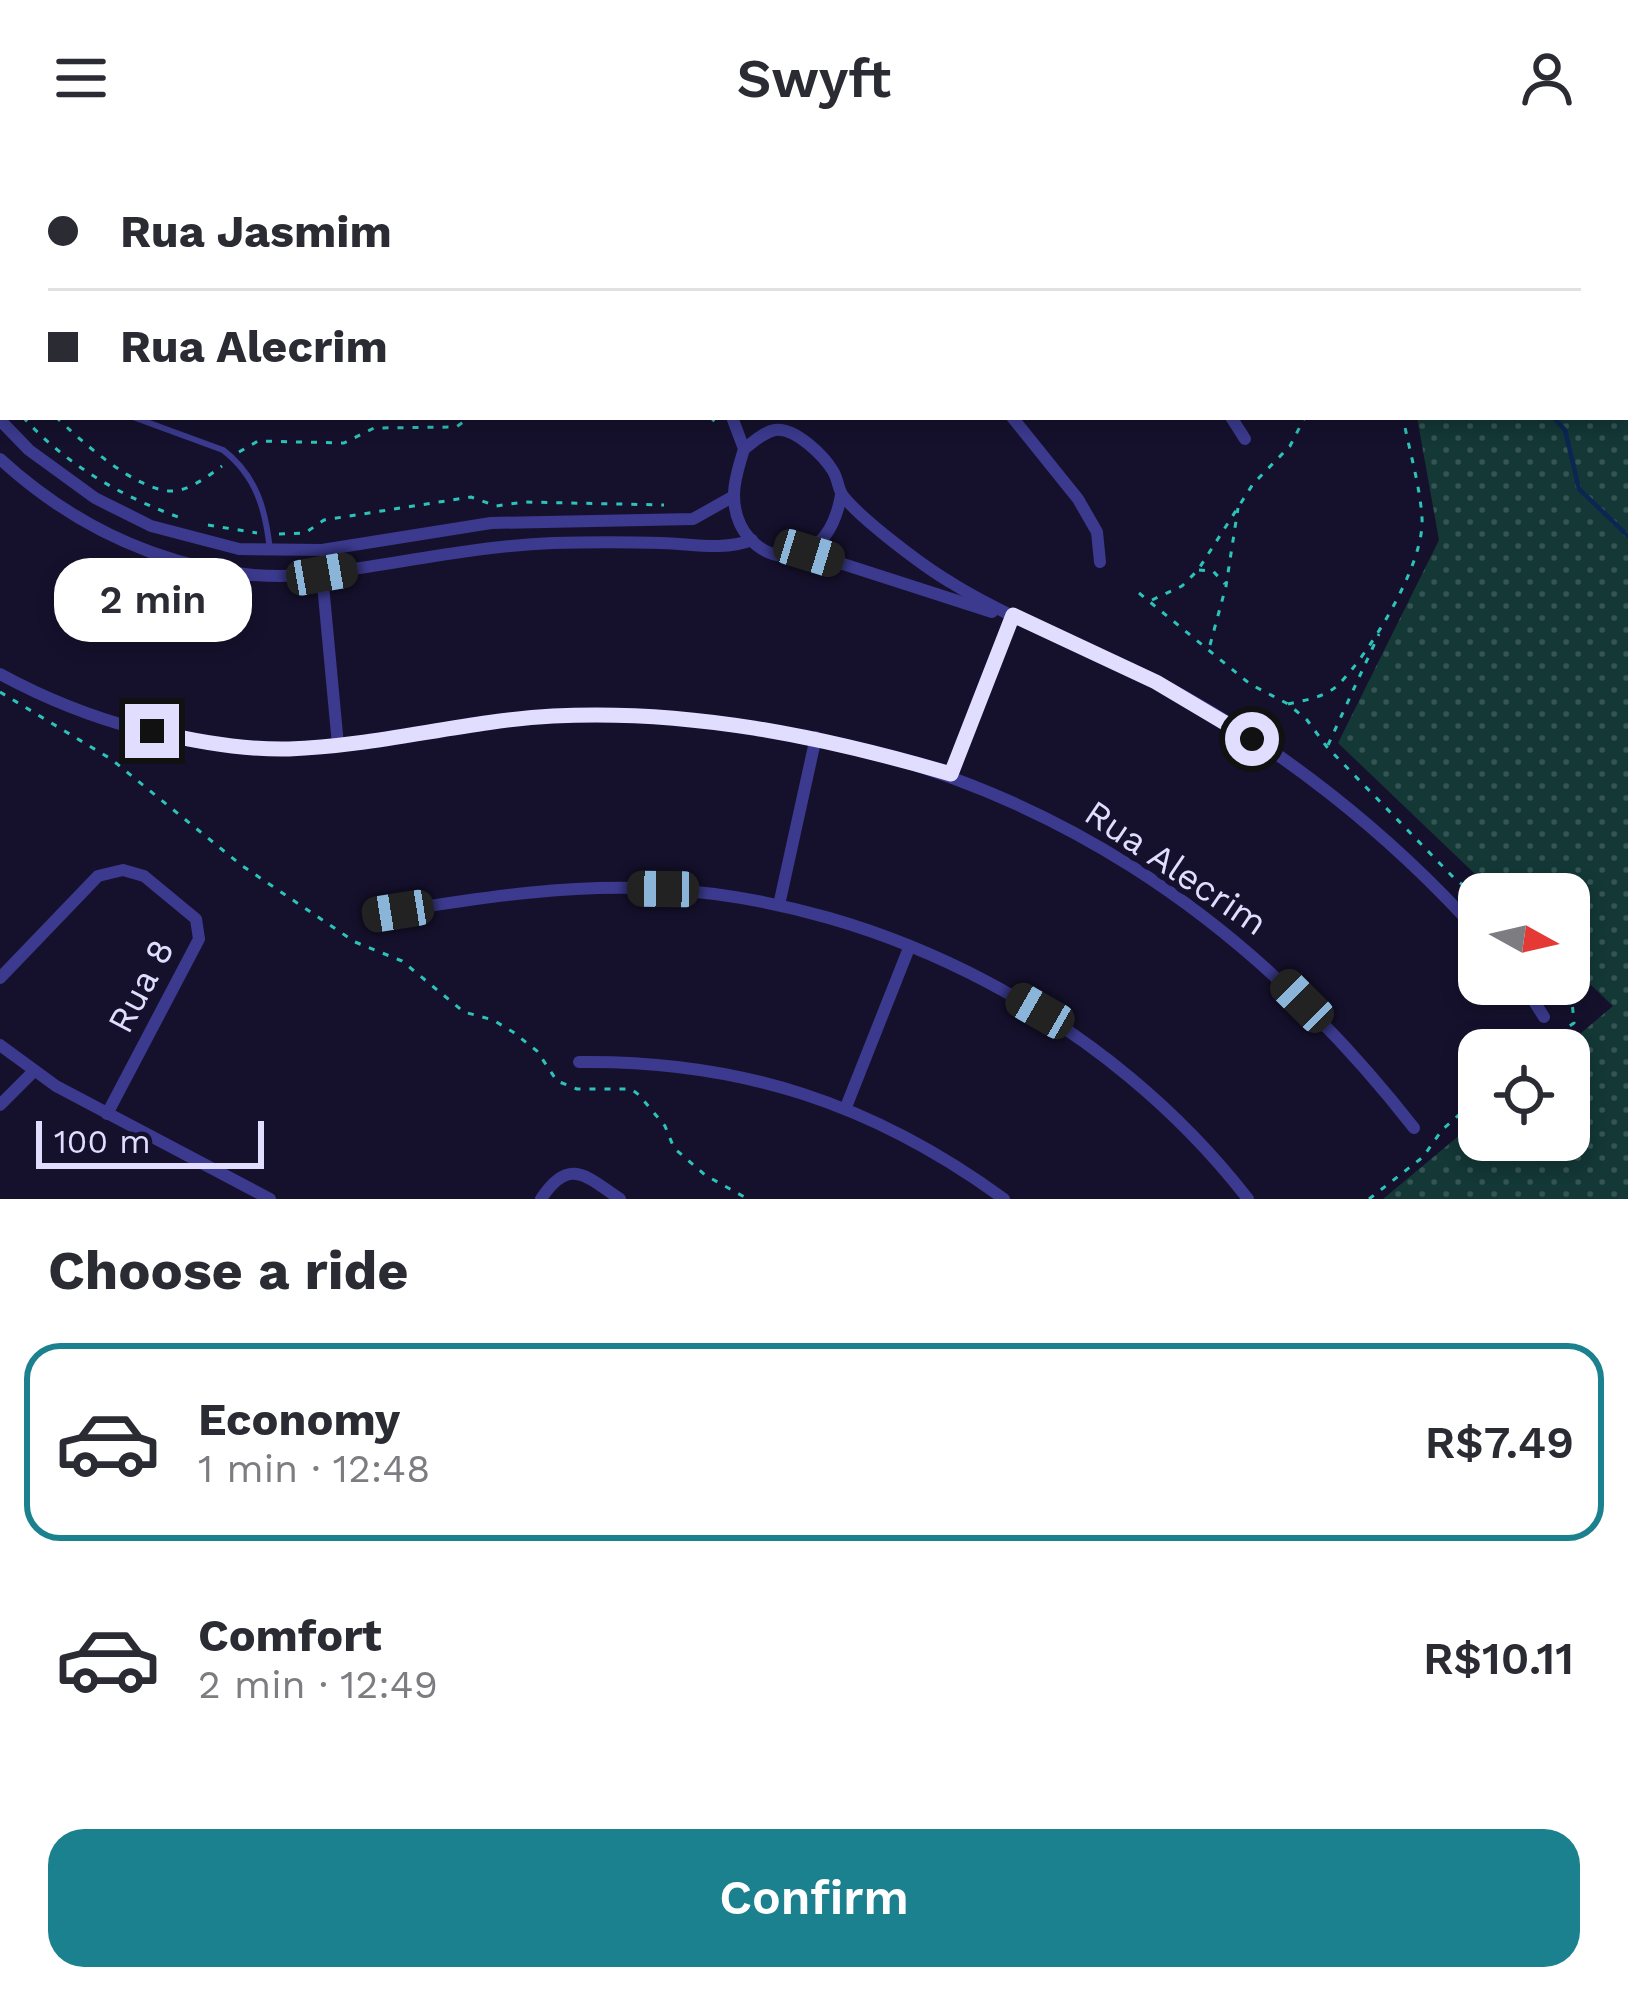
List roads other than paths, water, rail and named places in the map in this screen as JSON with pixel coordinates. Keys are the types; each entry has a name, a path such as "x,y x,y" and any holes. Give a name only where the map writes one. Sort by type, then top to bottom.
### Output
{"street":[{"path":"1,420 64,479 151,526 239,549 322,550 490,523 693,519 734,496"},
{"path":"733,420 744,449 734,496 742,527 752,540 781,556 809,553 1016,618"},
{"path":"1014,420 1078,499 1097,532 1100,562"},
{"path":"1233,420 1245,439"},
{"path":"744,449 777,426 815,449 834,472 841,495 832,527 809,553"},
{"path":"0,459 70,513 140,549 253,574 322,574 506,545 602,542 731,548 752,540"},
{"path":"841,495 930,570 1016,618 1156,682 1252,739 1384,840 1458,910"},
{"path":"322,574 338,745"},
{"path":"951,774 1016,618"},
{"name":"Rua Alecrim","path":"0,674 87,713 233,747 338,745 502,721 673,717 816,737 951,774 1131,865 1233,939 1327,1026 1414,1128"},
{"path":"779,905 816,737"},
{"name":"Rua 8","path":"0,978 98,876 123,870 144,875 196,919 199,939 107,1114"},
{"path":"371,915 560,888 663,889 779,905 850,925 998,988 1088,1043 1184,1125 1248,1199"},
{"path":"846,1107 909,948"},
{"path":"1536,1005 1544,1017"},
{"path":"0,1045 107,1114 270,1199"},
{"path":"580,1062 671,1064 720,1072 846,1107 927,1148 1004,1199"},
{"path":"0,1105 34,1071"},
{"path":"541,1199 565,1173 582,1172 620,1199"}],"lane":[{"path":"149,421 232,457 262,500 270,551"}],"waterway":[{"path":"1556,420 1565,430 1579,489 1628,536"}]}
